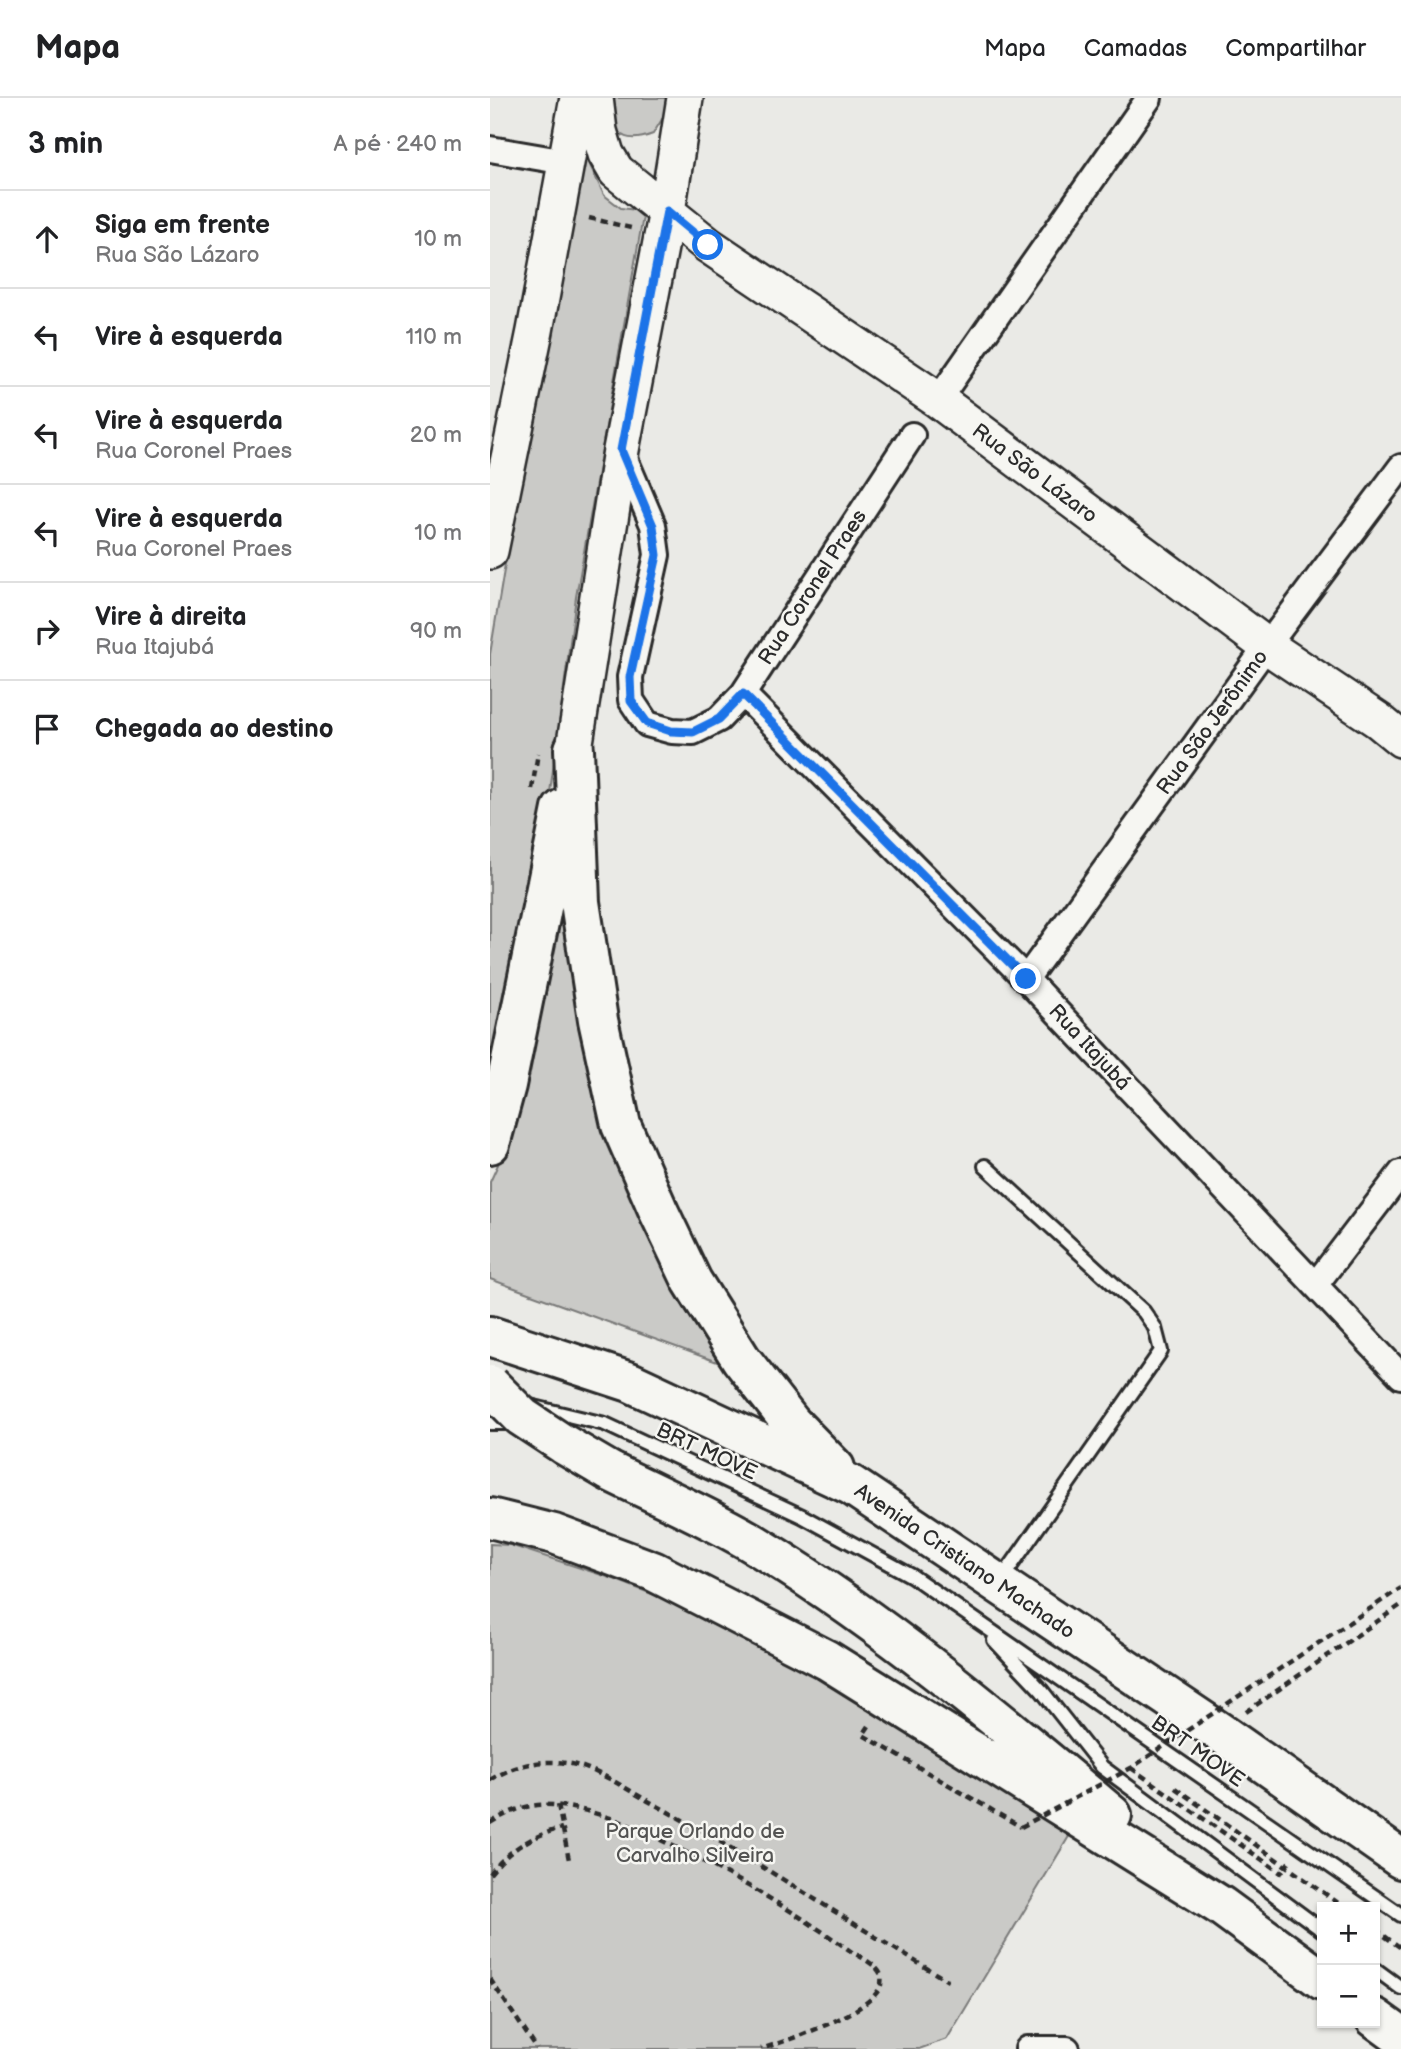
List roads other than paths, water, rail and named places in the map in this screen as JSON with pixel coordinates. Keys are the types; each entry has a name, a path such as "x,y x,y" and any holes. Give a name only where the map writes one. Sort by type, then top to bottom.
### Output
{"highway":[{"path":"490,1144 506,1085 574,749"},
{"path":"574,749 580,902 598,1020 621,1125 692,1281 741,1359 791,1423 851,1485"},
{"name":"Avenida Cristiano Machado","path":"490,1336 630,1382 851,1485 1219,1731 1401,1858"},
{"path":"490,1385 522,1417 563,1444 609,1471 755,1544 871,1621 988,1712 1221,1906 1317,1976"},
{"path":"490,1518 554,1534 653,1571 827,1660 1221,1906"},
{"path":"1380,2022 1401,2037"}],"main road":[{"path":"490,551 578,98"},
{"name":"Rua São Lázaro","path":"595,98 599,131 606,154 616,171 664,223 708,245 938,400 1267,646 1379,721 1401,739"},
{"path":"574,749 621,450 685,98"}],"street":[{"path":"938,400 1149,98"},
{"path":"490,149 566,162"},
{"name":"Rua Coronel Praes","path":"621,450 653,526 657,555 630,677 631,701 647,723 671,731 693,732 719,719 743,694 912,435"},
{"name":"Rua São Jerônimo","path":"1026,979 1267,646 1401,467"},
{"name":"Rua Itajubá","path":"743,694 1026,979 1401,1376"},
{"path":"1316,1284 1401,1173"},
{"path":"1028,2049 1067,2049"}],"lane":[{"path":"985,1166 1144,1312 1155,1328 1161,1351 999,1584"},
{"name":"BRT MOVE","path":"490,1396 605,1424 802,1516 912,1576 1401,1915"},
{"name":"BRT MOVE","path":"490,1423 605,1424"},
{"name":"BRT MOVE","path":"974,1619 1042,1691 1101,1767 1317,1926"},
{"path":"1380,1973 1401,1988"}],"park label":[{"name":"Parque Orlando de Carvalho Silveira","path":"695,1843"}]}
